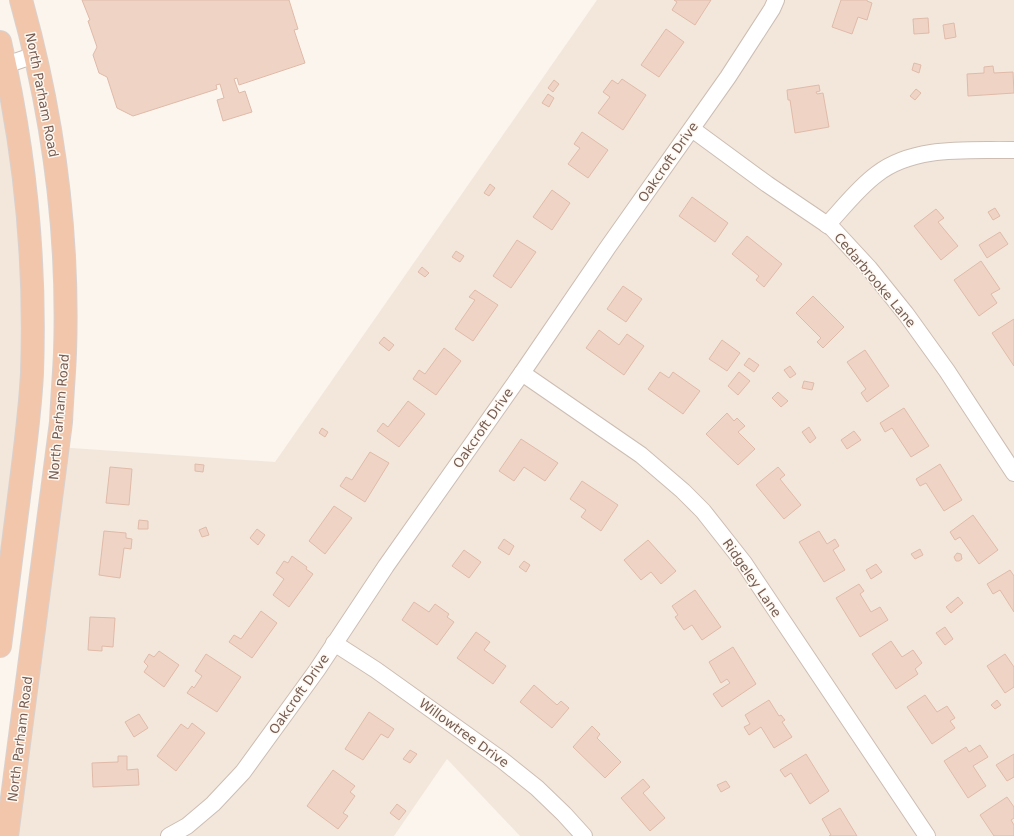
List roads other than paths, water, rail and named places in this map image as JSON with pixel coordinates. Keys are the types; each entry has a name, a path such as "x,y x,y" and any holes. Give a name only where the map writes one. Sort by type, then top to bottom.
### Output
{"highway":[{"name":"North Parham Road","path":"7,836 60,422 65,353 65,298 61,220 54,157 36,55 21,0"},
{"path":"0,42 3,66 20,145 28,214 32,277 32,374 26,442 0,646"}],"street":[{"name":"Oakcroft Drive","path":"169,836 187,826 213,804 243,772 317,670 386,566 728,77 772,9 776,0"},
{"path":"3,66 36,55"},
{"name":"Cedarbrooke Lane","path":"692,129 767,184 832,228 869,268 906,314 947,371 1014,473"},
{"path":"827,225 876,174 900,161 911,157 937,152 1014,150"},
{"name":"Ridgeley Lane","path":"522,373 641,455 683,491 703,511 744,563 926,836"},
{"name":"Willowtree Drive","path":"334,644 376,670 502,760 537,788 584,836"}]}
